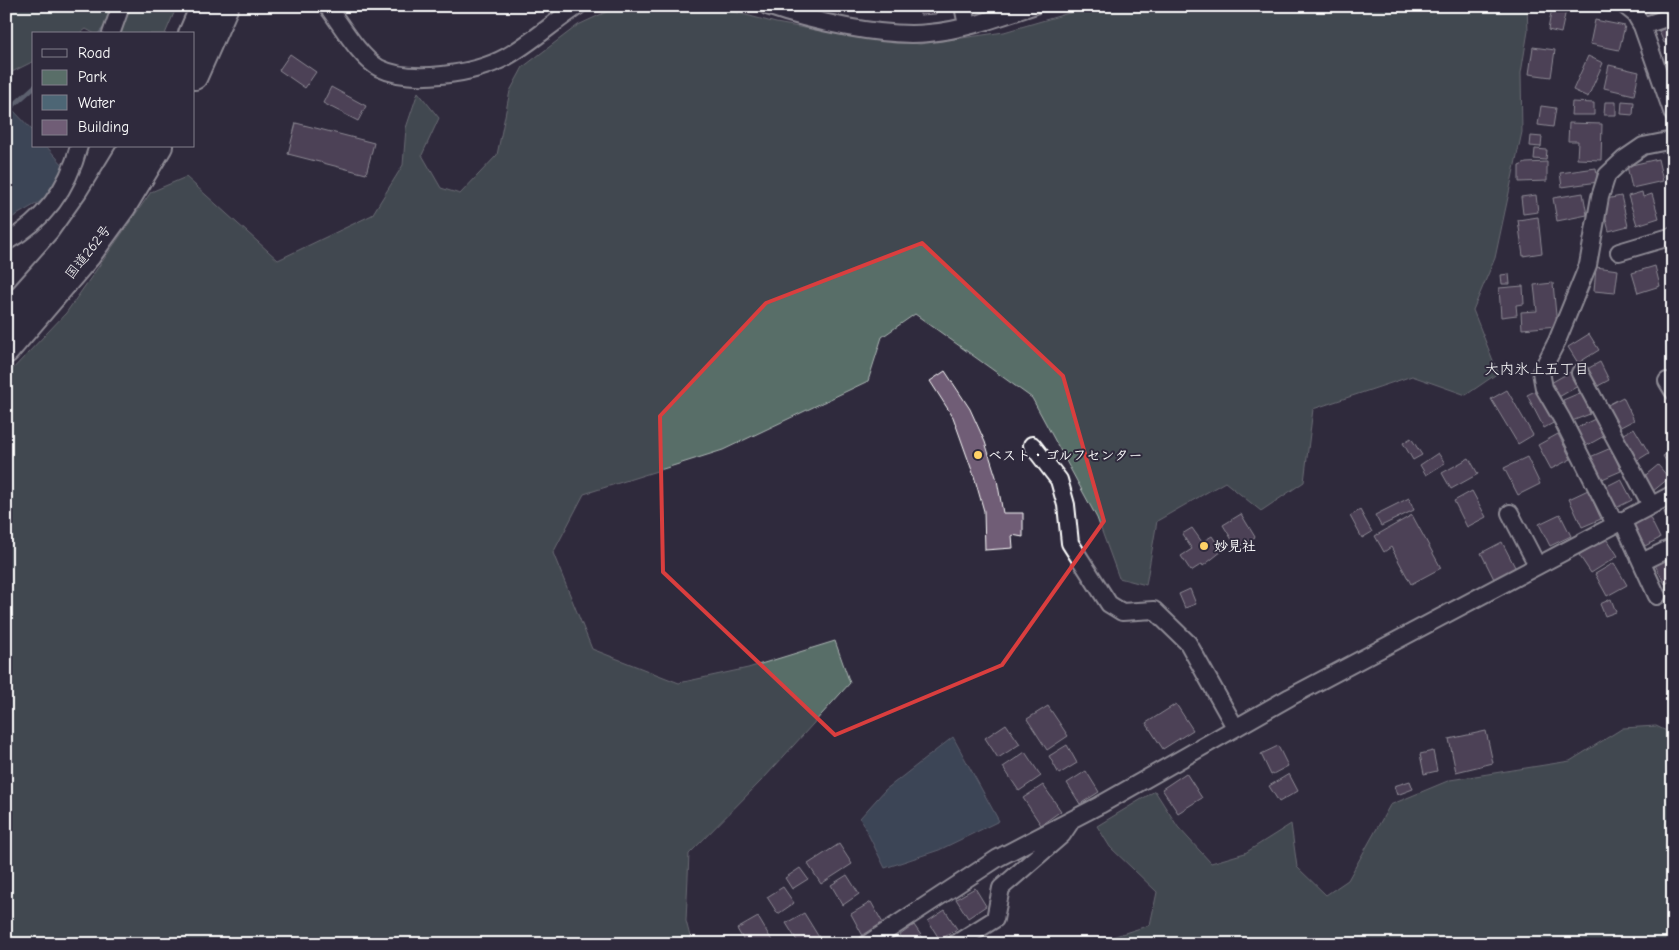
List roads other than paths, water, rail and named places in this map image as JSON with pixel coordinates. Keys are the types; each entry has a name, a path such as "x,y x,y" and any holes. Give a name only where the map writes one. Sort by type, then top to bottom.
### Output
{"highway":[{"path":"193,32 204,6"},
{"path":"195,74 225,6"},
{"name":"国道262号","path":"6,316 68,246 97,205 132,148"},
{"name":"国道262号","path":"6,350 88,254 122,207 158,148"}],"street":[{"path":"112,32 121,6"},
{"path":"327,6 361,51 378,67 410,76 434,75 486,66 506,57 578,6"},
{"path":"767,6 801,18 889,32 931,33 990,21 1033,6"},
{"path":"963,6 966,25"},
{"path":"1625,6 1635,14 1642,26 1673,114"},
{"path":"1642,26 1673,16"},
{"path":"1657,596 1642,562 1544,388 1541,372 1557,341 1588,265 1600,198 1608,175 1624,159 1643,146 1673,140"},
{"path":"6,242 25,232 45,213 62,190 75,163 79,148"},
{"path":"1619,252 1673,236"},
{"path":"1580,373 1601,398 1610,442 1651,506"},
{"path":"1032,444 1059,480 1066,505 1070,544 1109,604 1122,612 1154,610 1188,643 1235,727"},
{"path":"867,944 998,858 1073,819 1235,727 1673,494"},
{"path":"1510,513 1537,565"},
{"path":"1642,562 1673,547"},
{"path":"955,944 995,919 1001,888 1062,835 1073,819"}],"water":[{"path":"6,108 12,109 32,130 32,148 48,148 64,166 43,200 6,221"},
{"path":"953,737 999,821 939,850 885,868 860,818 885,790"}],"waterway":[{"path":"102,32 107,26"},
{"path":"6,112 32,89"}],"place":[{"name":"ベスト・ゴルフセンター","path":"978,455"},
{"name":"妙見社","path":"1204,546"}],"district":[{"name":"大内氷上五丁目","path":"1537,369"}]}
